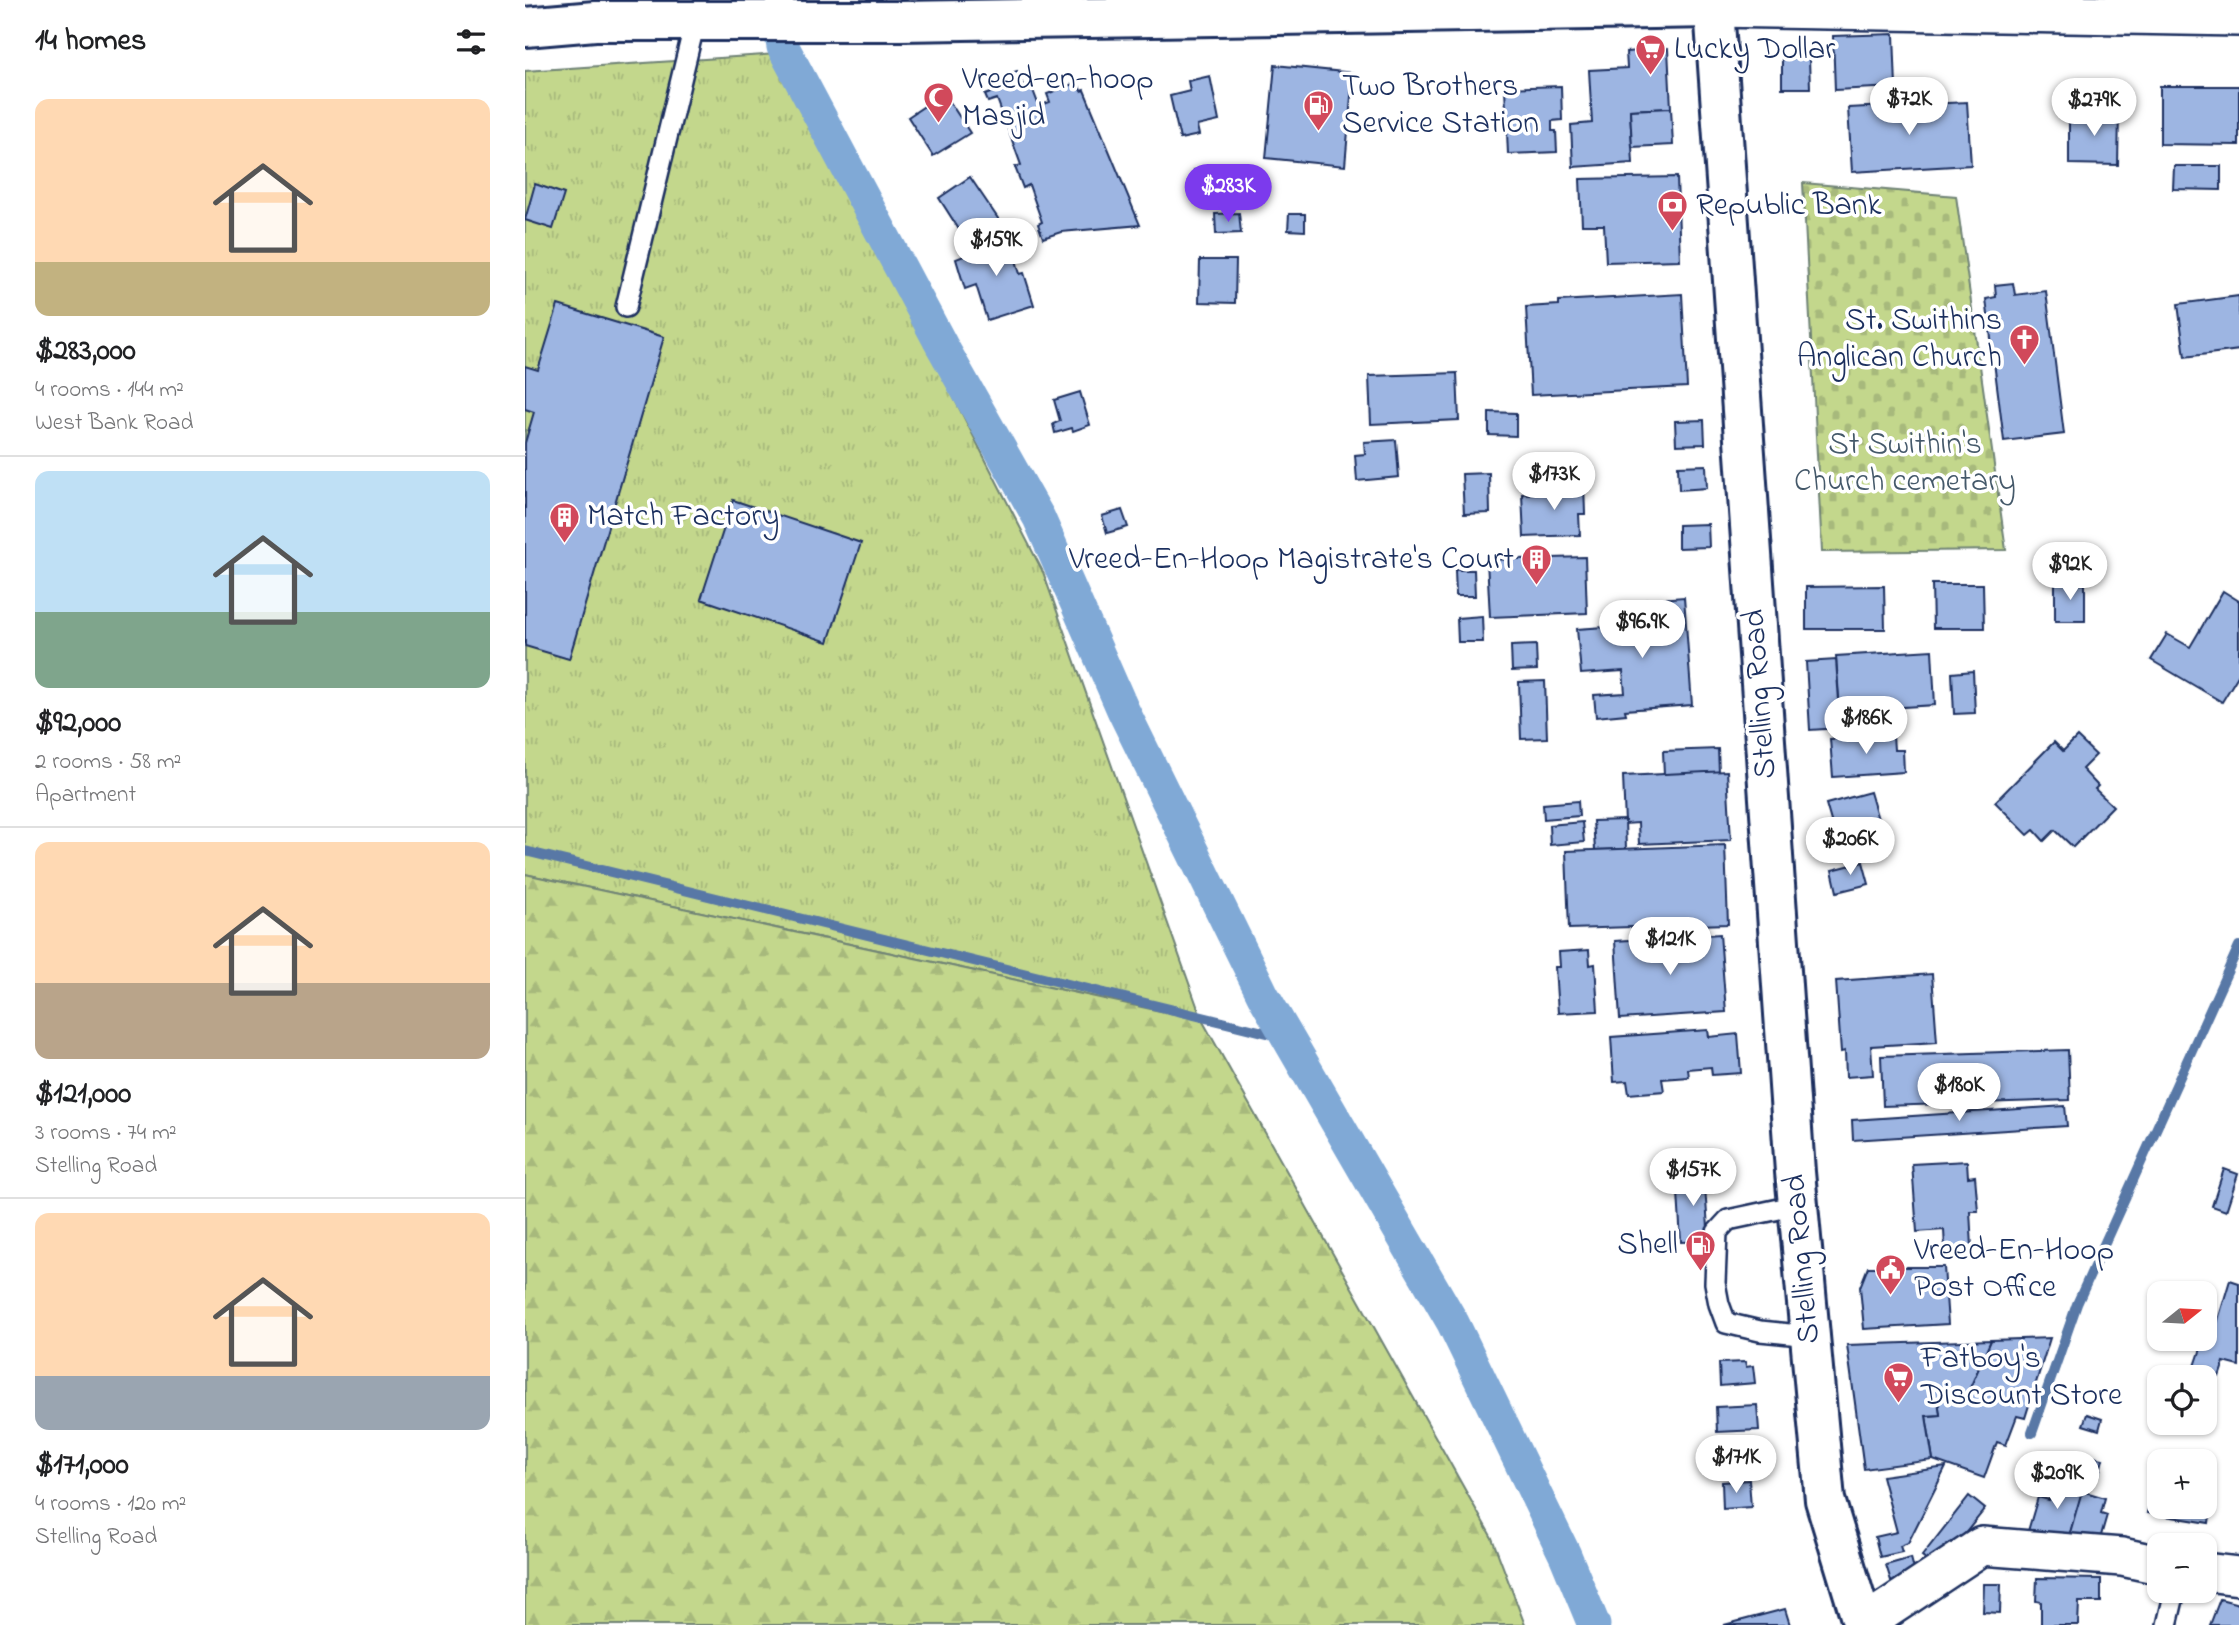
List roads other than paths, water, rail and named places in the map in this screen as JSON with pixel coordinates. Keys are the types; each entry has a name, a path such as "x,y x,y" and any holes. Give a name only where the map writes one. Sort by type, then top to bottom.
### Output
{"street":[{"path":"525,27 594,10 695,22 838,20 901,10 1714,4 2239,17"},
{"name":"Stelling Road","path":"1714,4 1798,1205 1825,1500 1863,1625"},
{"path":"1863,1625 1982,1546 2122,1557 2147,1562"},
{"path":"2217,1573 2239,1576"}],"lane":[{"path":"626,307 695,22"},
{"path":"1798,1205 1728,1220 1717,1232 1716,1283 1719,1304 1726,1323 1760,1331 1810,1336"},
{"path":"2167,1625 2172,1603"}],"waterway":[{"path":"779,0 777,12 783,47 942,346 1039,518 1123,710 1263,995 1453,1323 1565,1555 1594,1625"},
{"path":"525,851 1288,1038"},
{"path":"2032,1433 2077,1304 2239,946"}],"place":[{"name":"Lucky Dollar","path":"1651,77"},
{"name":"Vreed-en-hoop Masjid","path":"939,125"},
{"name":"Two Brothers Service Station","path":"1319,132"},
{"name":"Republic Bank","path":"1673,233"},
{"name":"St. Swithins Anglican Church","path":"2025,366"},
{"name":"Match Factory","path":"564,544"},
{"name":"Vreed-En-Hoop Magistrate's Court","path":"1537,587"},
{"name":"Shell","path":"1701,1272"},
{"name":"Vreed-En-Hoop Post Office","path":"1891,1296"},
{"name":"Fatboy's Discount Store","path":"1898,1404"}],"park label":[{"name":"St Swithin's Church cemetary","path":"1905,464"}]}
